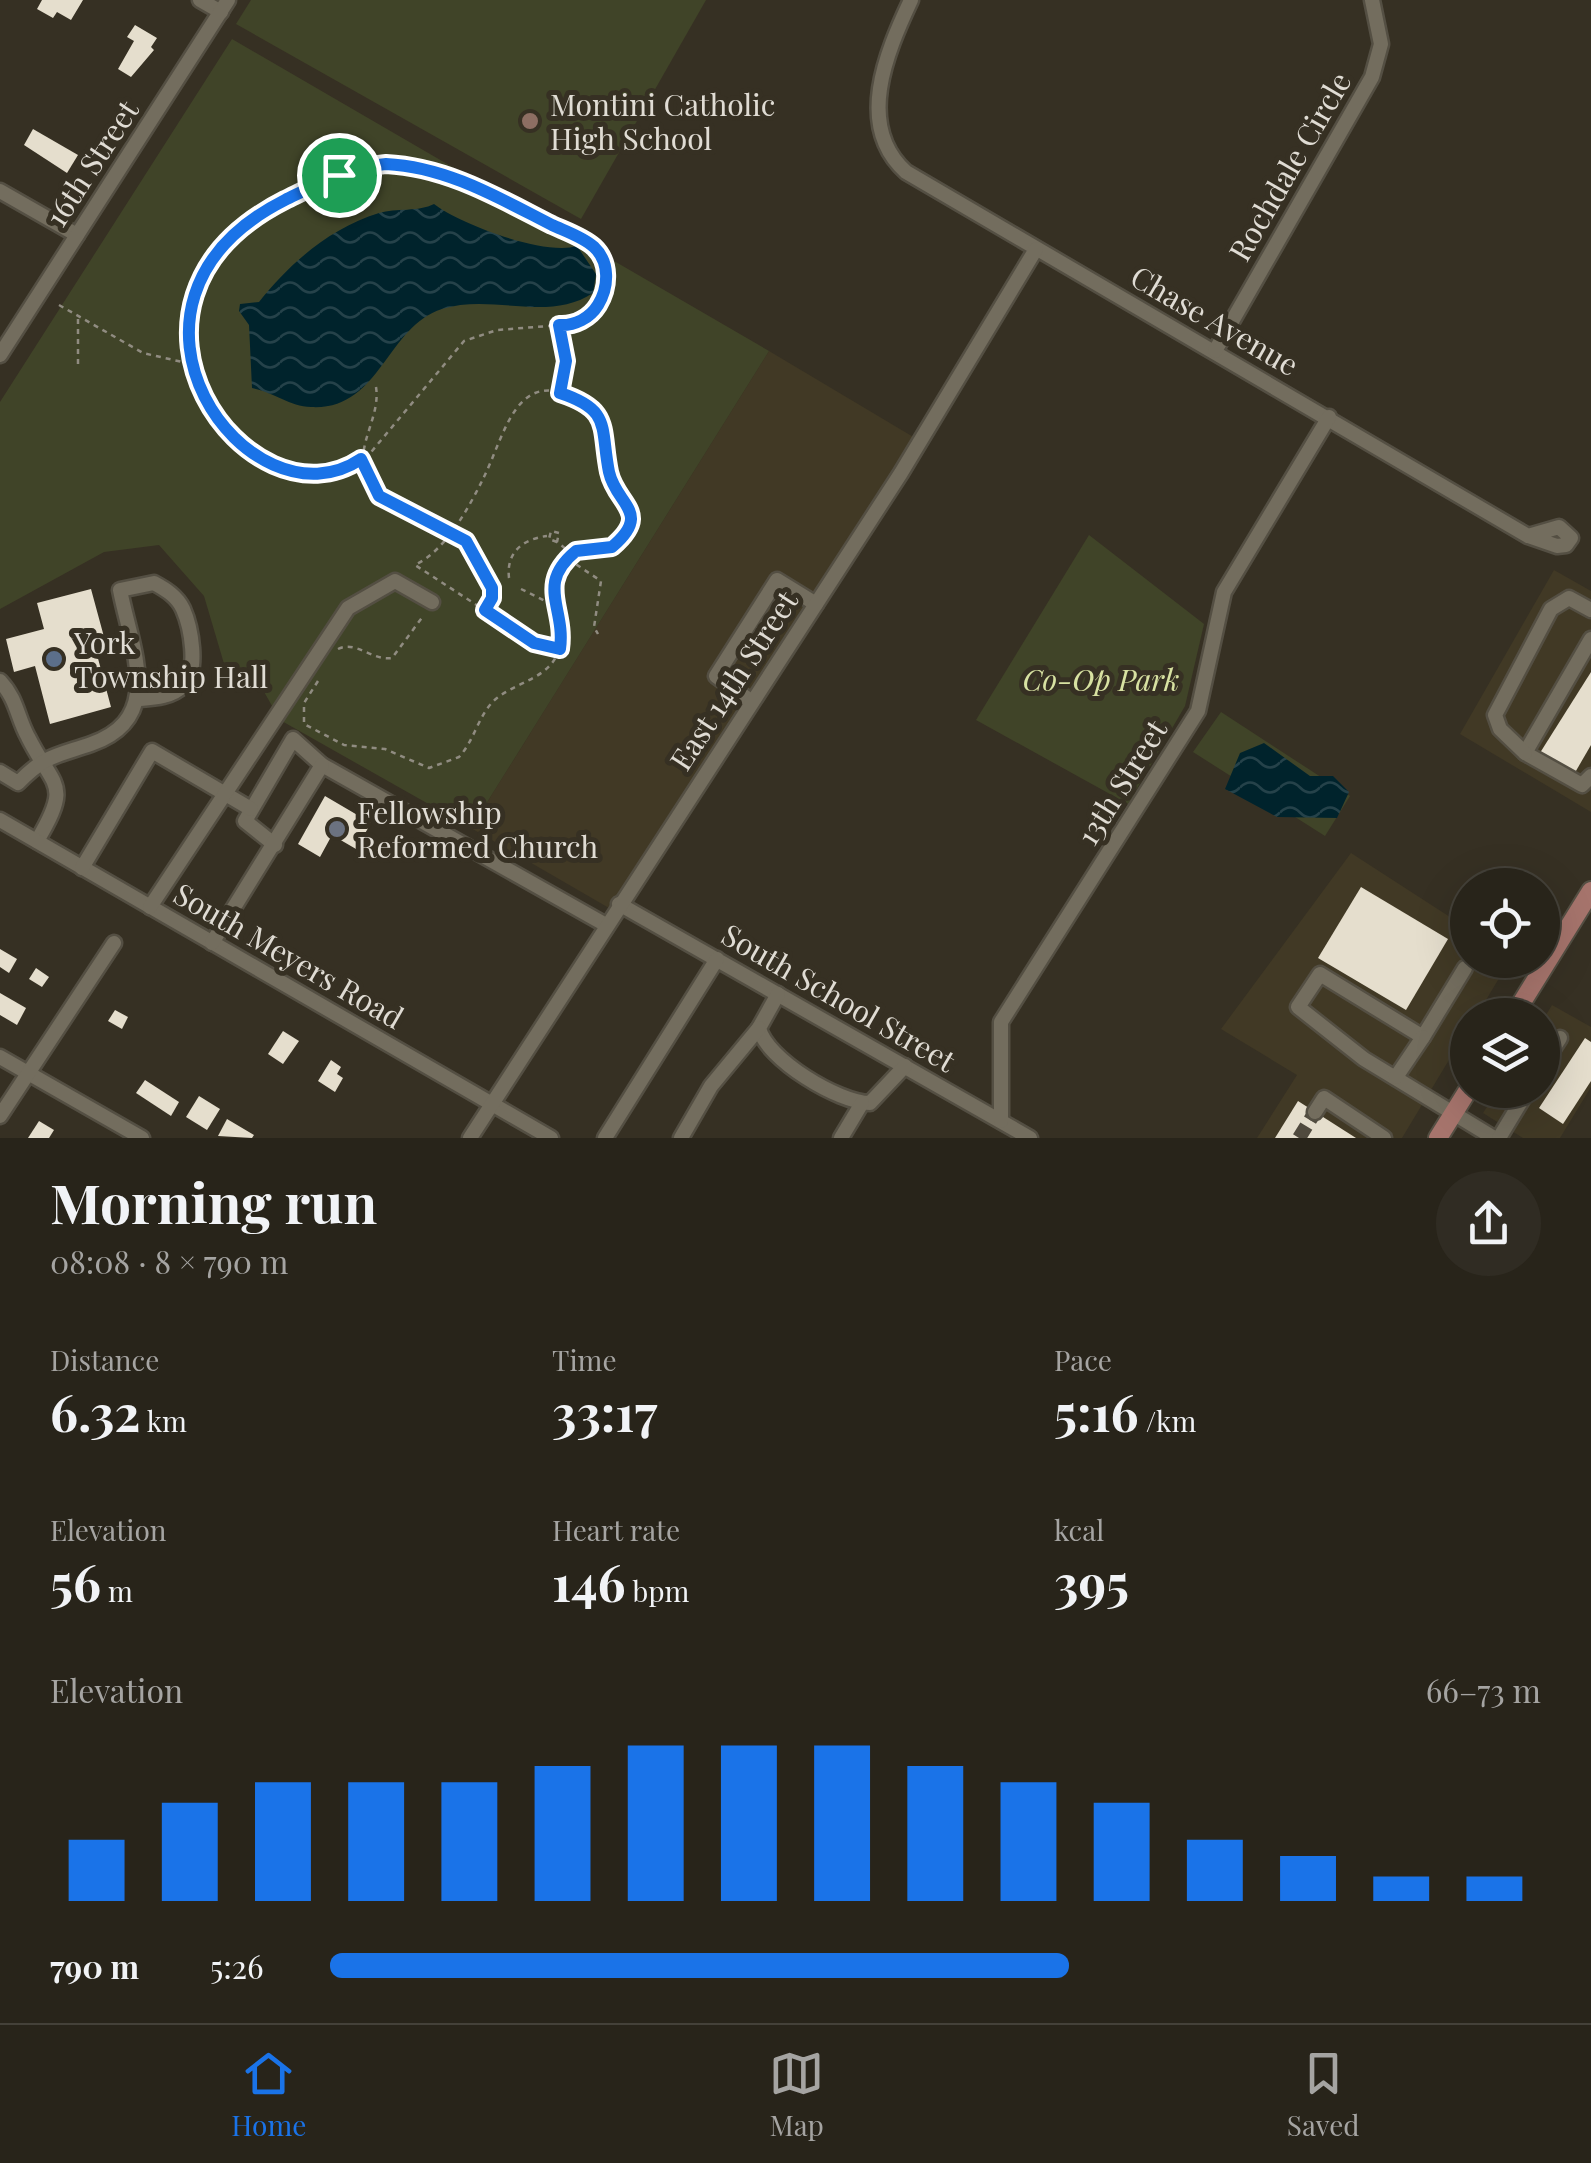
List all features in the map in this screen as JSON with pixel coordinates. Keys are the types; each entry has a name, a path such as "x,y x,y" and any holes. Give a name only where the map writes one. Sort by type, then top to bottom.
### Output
{"main road":[{"path":"1525,998 1591,891"},
{"path":"1438,1138 1456,1108"}],"street":[{"path":"200,0 225,6"},
{"name":"Chase Avenue","path":"910,0 882,80 878,115 884,144 906,172 1528,536"},
{"name":"Rochdale Circle","path":"1215,351 1372,77 1381,44 1372,0"},
{"name":"16th Street","path":"0,355 225,6"},
{"path":"0,191 78,235"},
{"name":"East 14th Street","path":"470,1138 901,473 1036,249"},
{"name":"13th Street","path":"1002,1121 1001,1022 1198,711 1224,592 1330,418"},
{"path":"752,702 716,676 777,580 816,604"},
{"path":"150,907 348,608 395,581 432,602"},
{"path":"0,772 18,783 42,758 102,740 132,713 140,700 120,590 154,582 170,592 183,609 193,666 186,684 167,696 140,700"},
{"path":"1591,610 1569,598 1551,609 1494,715 1500,729 1525,752 1582,785 1591,776"},
{"path":"1525,752 1591,639"},
{"path":"0,682 10,692 27,736 58,793 54,811 36,841"},
{"path":"274,845 244,821 293,739 322,765 606,925"},
{"path":"82,868 152,750 251,810"},
{"path":"212,943 322,765"},
{"name":"South Meyers Road","path":"0,820 551,1138"},
{"name":"South School Street","path":"620,904 1030,1138"},
{"path":"0,1116 114,942"},
{"path":"605,1138 717,960"},
{"path":"1423,1038 1320,974 1298,1007 1364,1059 1496,1138 1516,1108"},
{"path":"1396,1077 1459,978"},
{"path":"681,1138 711,1086 760,1028 778,994"},
{"path":"760,1028 762,1040 783,1061 862,1104"},
{"path":"0,1057 142,1138"},
{"path":"841,1138 862,1104 879,1097 905,1066"},
{"path":"1316,1112 1324,1098 1381,1137"}],"path":[{"path":"360,166 416,166 451,176 593,246 606,276 601,299 580,321 497,330 464,341 416,402 361,459 322,473 302,470 242,446 214,417 192,364 188,318 202,276 220,249 261,212 360,166"},
{"path":"58,305 143,353 192,364"},
{"path":"78,317 78,364"},
{"path":"559,325 566,361 560,393"},
{"path":"376,387 378,399 361,459 379,496 466,541 492,588 492,598 485,610"},
{"path":"320,676 304,703 304,724 344,744 385,749 430,768 460,757 488,706 552,665 560,649 562,632 554,579 572,554 612,547 628,530 631,516 628,501 610,476 603,423 588,405 560,393 525,400 507,416 483,478 451,531 440,546 416,564 534,643 560,649"},
{"path":"509,578 508,564 520,546 555,530 559,533 557,542"},
{"path":"547,536 572,554"},
{"path":"567,558 601,580 594,627 598,634"},
{"path":"521,589 556,606"},
{"path":"337,649 352,646 382,660 392,658 432,602"}],"shaded area":[{"path":"769,351 915,438 609,908 471,828"},
{"path":"1554,570 1591,591 1591,812 1460,734"},
{"path":"1351,853 1450,917 1450,978 1499,978 1487,998 1450,998 1450,1058 1402,1138 1257,1138 1297,1075 1221,1029"},
{"path":"1560,1010 1591,1027 1591,1087 1560,1138 1523,1138 1483,1113 1486,1108 1560,1108"}],"green space":[{"name":"Montini Catholic High School","path":"251,0 706,0 581,219 236,24"},
{"path":"232,39 769,351 471,828 280,720 263,690 225,667 204,596 159,545 104,552 0,609 0,402"},
{"name":"Co-Op Park","path":"1089,535 1204,624 1185,706 1128,804 976,720"},
{"name":"Co-Op Park","path":"1221,712 1350,796 1325,836 1193,752"}],"water":[{"path":"434,204 503,236 544,246 577,246 596,274 593,293 557,306 480,304 442,309 408,332 353,396 334,405 303,406 252,388 249,325 239,311 240,304 259,302 298,261 344,228 379,213"},
{"name":"Co-Op Park","path":"1264,743 1310,776 1333,776 1349,792 1337,818 1277,817 1225,789 1240,753"}],"building":[{"path":"42,0 83,0 71,20 57,12 53,18 37,9"},
{"path":"135,25 157,38 151,47 154,50 131,77 118,69 134,41 127,37"},
{"path":"33,129 78,155 67,173 24,145"},
{"name":"York Township Hall","path":"91,589 107,648 96,651 111,707 50,724 35,666 14,672 6,639 44,629 37,603"},
{"path":"1591,672 1591,745 1573,776 1538,756"},
{"name":"Fellowship Reformed Church","path":"325,796 371,823 356,849 332,835 320,857 298,844"},
{"path":"1361,887 1448,939 1406,1010 1318,958"},
{"path":"0,949 17,959 9,973 0,967"},
{"path":"36,968 49,977 42,987 29,979"},
{"path":"0,993 26,1008 17,1025 0,1015"},
{"path":"115,1010 128,1017 122,1029 108,1021"},
{"path":"283,1031 299,1041 283,1064 268,1054"},
{"path":"1585,1038 1591,1042 1591,1081 1563,1124 1539,1108 1560,1108 1560,1076"},
{"path":"331,1060 341,1067 337,1074 343,1078 335,1092 318,1081"},
{"path":"145,1080 179,1102 171,1116 136,1093"},
{"path":"199,1096 220,1109 207,1130 186,1117"},
{"path":"1298,1101 1356,1138 1275,1138"},
{"path":"227,1119 254,1135 252,1138 218,1136"},
{"path":"39,1121 54,1130 49,1138 28,1138"}],"tunnel":[{"path":"1299,1138 1315,1112"}],"place":[{"name":"Montini Catholic High School","path":"530,121"},
{"name":"York Township Hall","path":"54,659"},
{"name":"Fellowship Reformed Church","path":"337,829"}],"route":[{"path":"386,164 416,166 451,176 593,246 604,264 604,290 595,310 574,324 559,325 566,361 560,393 593,408 603,423 610,476 628,501 631,516 628,530 612,547 576,551 558,569 552,593 562,632 560,649 534,643 485,610 492,598 492,588 479,572 466,541 379,496 361,459 351,466 322,473 280,464 242,446 224,430 201,392 187,332 202,276 220,249 261,212 339,175 360,166 386,164"}]}
